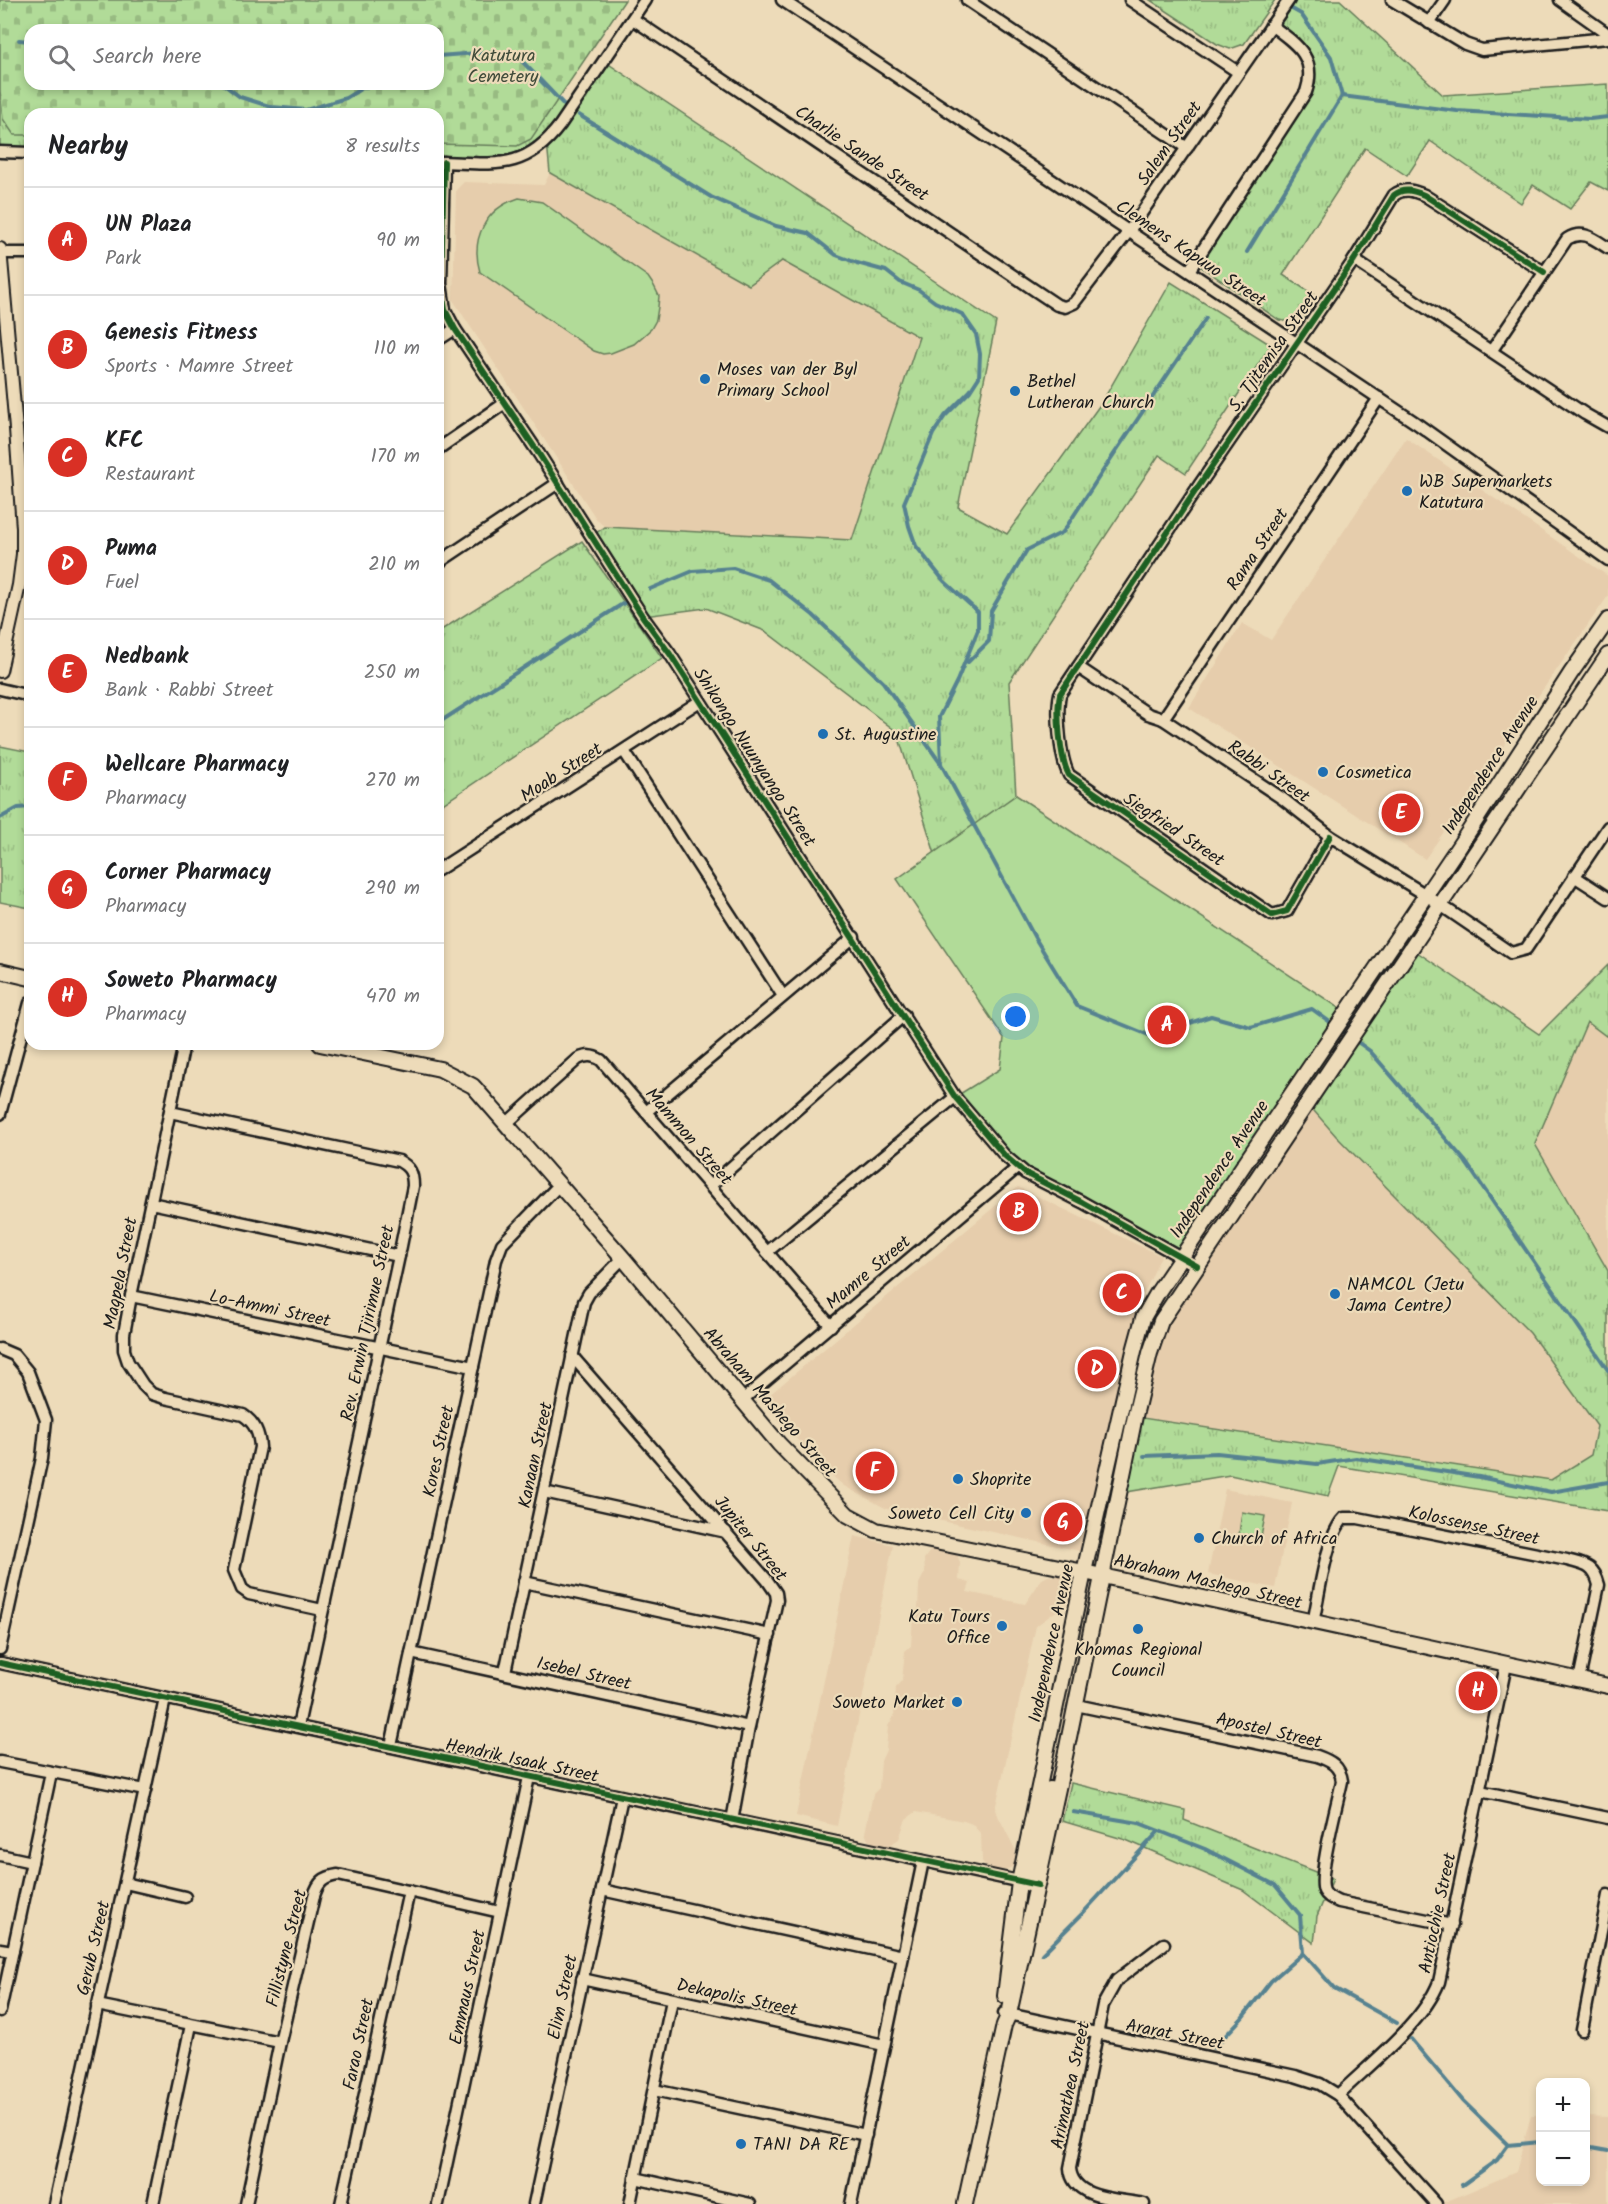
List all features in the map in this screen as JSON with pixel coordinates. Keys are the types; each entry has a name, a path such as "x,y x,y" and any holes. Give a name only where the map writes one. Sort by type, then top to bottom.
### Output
{"main road":[{"name":"Independence Avenue","path":"965,2204 1005,2018 1084,1572 1139,1332 1149,1306 1608,620"},
{"name":"Independence Avenue","path":"1005,2018 1048,1794 1075,1712 1132,1427 1150,1353 1161,1321 1608,655"},
{"path":"0,971 24,977"},
{"name":"Abraham Mashego Street","path":"361,1050 453,1074 473,1086 560,1184 779,1444 848,1515 876,1530 1084,1572 1608,1686"}],"street":[{"path":"444,162 502,163 532,153 550,139 645,0"},
{"name":"Clemens Kapuuo Street","path":"782,0 1379,398 1608,560"},
{"path":"967,0 1187,148"},
{"path":"1130,0 1238,72"},
{"name":"Salem Street","path":"1074,303 1129,231 1289,0"},
{"path":"1392,0 1465,44 1482,50 1608,36"},
{"path":"1429,22 1445,0"},
{"path":"1560,0 1608,36"},
{"name":"Charlie Sande Street","path":"633,19 1057,305 1065,307 1074,303"},
{"path":"1189,271 1306,92 1309,77 1304,55 1299,47 1271,25"},
{"path":"0,152 24,153"},
{"name":"S. Tjitemisa Street","path":"1078,668 1296,342 1354,260 1388,201 1397,192 1408,190 1432,200 1544,272"},
{"path":"1492,350 1562,244 1573,235 1584,234 1608,248"},
{"path":"0,671 19,585 23,554 19,464 0,252 24,253"},
{"path":"1354,260 1608,427"},
{"name":"Shikongo Nuunyango Street","path":"444,306 455,329 558,483 643,617 700,700 955,1097 1017,1168 1197,1266"},
{"path":"444,336 455,329"},
{"name":"Rama Street","path":"1162,719 1379,398"},
{"path":"444,445 505,403"},
{"path":"444,559 558,483"},
{"name":"Rabbi Street","path":"1078,668 1148,714 1162,719 1283,799 1330,836 1440,904 1511,953 1526,949 1574,876"},
{"name":"Siegfried Street","path":"1078,668 1059,699 1063,760 1070,775 1272,915 1287,911 1330,836"},
{"path":"0,689 24,695"},
{"name":"Moab Street","path":"444,866 624,752 700,700"},
{"path":"624,752 783,996"},
{"path":"1608,827 1574,876 1608,898"},
{"path":"646,1112 854,937"},
{"path":"710,1186 904,1016"},
{"path":"0,1114 24,1025"},
{"name":"Magpela Street","path":"183,1050 131,1296 124,1334 124,1350 131,1368 152,1394 243,1415 251,1420 259,1436 260,1448 234,1570 242,1588 259,1596 322,1610"},
{"name":"Mammon Street","path":"507,1123 578,1059 593,1055 606,1064 831,1326"},
{"path":"767,1252 955,1097"},
{"name":"Rev. Erwin Tjirimue Street","path":"170,1112 399,1161 405,1164 413,1176 399,1256 298,1726"},
{"name":"Mamre Street","path":"741,1401 1017,1168"},
{"name":"Kores Street","path":"391,1746 499,1251 502,1244 560,1184"},
{"path":"151,1203 399,1256"},
{"name":"Kanaan Street","path":"505,1672 586,1298 623,1258"},
{"name":"Lo-Ammi Street","path":"131,1296 473,1367"},
{"path":"0,1349 14,1355 28,1372 46,1419 42,1458 0,1649"},
{"name":"Jupiter Street","path":"572,1356 726,1532 776,1593 777,1600 749,1727 732,1821"},
{"path":"544,1492 726,1532"},
{"name":"Kolossense Street","path":"1313,1623 1330,1542 1337,1525 1344,1518 1358,1518 1567,1560 1592,1569 1599,1586 1579,1680"},
{"path":"524,1582 770,1635"},
{"name":"Isebel Street","path":"411,1653 749,1727"},
{"name":"Hendrik Isaak Street","path":"0,1663 1029,1884"},
{"name":"Antiochie Street","path":"1338,2095 1409,2026 1428,2003 1439,1982 1506,1665"},
{"name":"Gerub Street","path":"54,2204 165,1699"},
{"name":"Apostel Street","path":"1075,1712 1317,1756 1330,1761 1339,1769 1342,1781 1322,1876 1325,1893 1339,1902 1452,1925"},
{"path":"0,1762 145,1790"},
{"path":"0,2011 51,1773"},
{"name":"Emmaus Street","path":"438,2204 529,1777"},
{"path":"1480,1791 1608,1818"},
{"name":"Elim Street","path":"534,2204 622,1797"},
{"path":"0,1855 32,1862"},
{"path":"851,2204 923,1862"},
{"name":"Fillistyne Street","path":"246,2204 280,2042 314,1896 321,1881 338,1875 500,1912"},
{"path":"125,1883 185,1897"},
{"path":"602,1890 903,1956"},
{"name":"Farao Street","path":"340,2204 408,1891"},
{"path":"1582,2030 1608,1895"},
{"name":"Arimathea Street","path":"1144,2204 1089,2193 1080,2189 1070,2176 1071,2157 1103,2005 1118,1980 1164,1944"},
{"path":"0,1948 13,1951"},
{"name":"Dekapolis Street","path":"582,1979 884,2045"},
{"path":"630,2204 672,2000"},
{"path":"97,2006 280,2042"},
{"name":"Ararat Street","path":"1005,2018 1295,2076 1329,2088 1338,2095"},
{"path":"153,2204 191,2025"},
{"path":"654,2090 866,2135"},
{"path":"1338,2095 1436,2204"},
{"path":"635,2178 750,2204"}],"shaded area":[{"name":"Moses van der Byl Primary School","path":"550,173 749,285 782,260 920,337 852,540 605,527 597,520 453,300 456,190 464,182 544,185"},
{"path":"1406,438 1608,576 1608,596 1425,859 1189,708 1242,623 1271,640"},
{"path":"1587,1021 1608,1038 1608,1271 1535,1144"},
{"name":"NAMCOL (Jetu Jama Centre)","path":"1307,1103 1336,1136 1530,1333 1597,1426 1591,1455 1551,1480 1136,1417 1162,1321"},
{"path":"1018,1187 1161,1256 1135,1313 1080,1551 887,1509 844,1486 823,1468 762,1401"},
{"path":"1225,1489 1292,1503 1275,1588 1208,1574"},
{"name":"Soweto Market","path":"854,1536 893,1545 837,1826 796,1816"},
{"name":"Soweto Market","path":"938,1548 955,1552 960,1563 959,1580 970,1583 967,1592 1025,1604 1042,1579 1048,1576 1067,1578 1075,1586 1070,1601 1036,1626 995,1810 1015,1849 1016,1862 1006,1870 999,1871 986,1867 982,1861 981,1834 972,1824 964,1821 916,1812 906,1819 899,1839 888,1846 875,1845 868,1840 865,1833 873,1794 879,1788 881,1761 886,1750 888,1726 894,1716 896,1687 902,1680 905,1651 911,1646 913,1615 918,1610 919,1584 925,1572 924,1559 930,1551"},
{"path":"1531,2115 1536,2115 1536,2186 1590,2186 1590,2116 1608,2117 1608,2204 1440,2204 1516,2172"}],"green space":[{"name":"Katutura Cemetery","path":"0,0 625,0 531,139 517,146 444,144 444,108 24,108 24,135 14,135 3,119 0,91"},
{"path":"1150,0 1275,0 1244,44 1230,49 1217,44"},
{"path":"1289,0 1340,0 1443,95 1608,84 1608,191 1591,182 1570,209 1533,185 1521,203 1430,141 1407,176 1365,148 1283,275 1317,297 1302,319 1291,322 1279,320 1194,262 1306,92 1308,65 1271,25"},
{"path":"0,41 24,75 24,90 444,90 444,82 519,58 568,109 604,61 996,322 958,507 1007,534 1102,402 1171,282 1271,345 1186,473 1159,455 1009,682 1016,795 935,854 897,732 765,631 706,608 644,616 590,537 605,527 852,540 919,337 782,261 749,285 550,173 547,142 516,160 444,162 444,108 24,108 24,153 0,152"},
{"path":"519,198 542,202 648,277 659,296 656,320 651,329 634,344 611,353 603,354 594,351 480,272 477,248 483,226 498,209"},
{"path":"582,541 662,658 444,803 444,628"},
{"path":"0,746 24,751 24,907 0,902"},
{"path":"1016,795 1347,1013 1181,1257 1025,1173 955,1097 1000,1069 1004,1038 897,879"},
{"path":"1411,948 1539,1034 1608,965 1608,1032 1606,1036 1587,1022 1535,1144 1608,1271 1608,1511 1339,1466 1328,1496 1230,1475 1120,1493 1136,1417 1551,1480 1591,1455 1597,1426 1530,1333 1336,1136 1307,1103"},
{"path":"1242,1512 1265,1516 1261,1537 1239,1534"},
{"path":"1071,1783 1185,1810 1184,1820 1333,1879 1317,1916 1314,1943 1243,1890 1126,1840 1062,1821"}],"waterway":[{"path":"1247,252 1342,96 1331,57 1301,14 1292,9"},
{"path":"19,40 24,40"},
{"path":"444,56 491,52 519,58 568,109"},
{"path":"231,90 240,97 272,107 283,108"},
{"path":"313,108 346,98 359,90"},
{"path":"1342,96 1457,111 1590,119 1608,117"},
{"path":"579,115 711,197 776,226 808,233 836,255 886,271 900,282 919,290 935,302 962,314 976,334 980,354 979,377 970,391 945,416 933,434 904,503 916,546 944,581 978,612 978,630 939,717 941,764"},
{"path":"968,662 989,641 991,611 1027,550 1063,532 1206,318"},
{"path":"650,589 693,571 733,568 769,580 813,615 883,682 941,764 1035,938 1077,1006 1151,1036 1211,1016 1251,1027 1312,1009 1370,1051 1465,1161 1608,1370"},
{"path":"444,719 624,603"},
{"path":"0,818 18,808 24,808"},
{"path":"1144,1456 1217,1453 1317,1464 1356,1458 1479,1477 1551,1492 1608,1482"},
{"path":"1073,1812 1139,1823 1205,1849 1275,1885 1300,1915 1303,1953 1334,1988 1397,2023"},
{"path":"1042,1954 1158,1832"},
{"path":"1214,2048 1242,2018 1271,1981 1303,1953"},
{"path":"1411,2039 1463,2101 1508,2145"},
{"path":"1462,2185 1497,2160 1508,2145 1536,2142"},
{"path":"1590,2148 1608,2151"}],"cycle path":[{"path":"1330,836 1287,911 1272,915 1069,775 1063,758 1060,735 1058,712 1060,694 1200,484 1354,260 1394,195 1405,190 1424,195 1544,272"},
{"path":"444,304 455,329 539,454 643,617 670,654 955,1097 1005,1156 1025,1173 1197,1266"},
{"path":"0,1663 1038,1885"}],"place":[{"name":"Moses van der Byl Primary School","path":"705,379"},
{"name":"Bethel Lutheran Church","path":"1015,391"},
{"name":"WB Supermarkets Katutura","path":"1407,491"},
{"name":"St. Augustine","path":"823,734"},
{"name":"Cosmetica","path":"1323,772"},
{"name":"Nedbank","path":"1401,813"},
{"name":"UN Plaza","path":"1167,1025"},
{"name":"Genesis Fitness","path":"1019,1212"},
{"name":"KFC","path":"1122,1293"},
{"name":"NAMCOL (Jetu Jama Centre)","path":"1335,1294"},
{"name":"Puma","path":"1097,1369"},
{"name":"Wellcare Pharmacy","path":"875,1471"},
{"name":"Shoprite","path":"958,1479"},
{"name":"Soweto Cell City","path":"1026,1513"},
{"name":"Corner Pharmacy","path":"1063,1522"},
{"name":"Church of Africa","path":"1199,1538"},
{"name":"Katu Tours Office","path":"1002,1626"},
{"name":"Khomas Regional Council","path":"1138,1629"},
{"name":"Soweto Pharmacy","path":"1478,1691"},
{"name":"Soweto Market","path":"957,1702"},
{"name":"TANI DA RE","path":"741,2144"}]}
